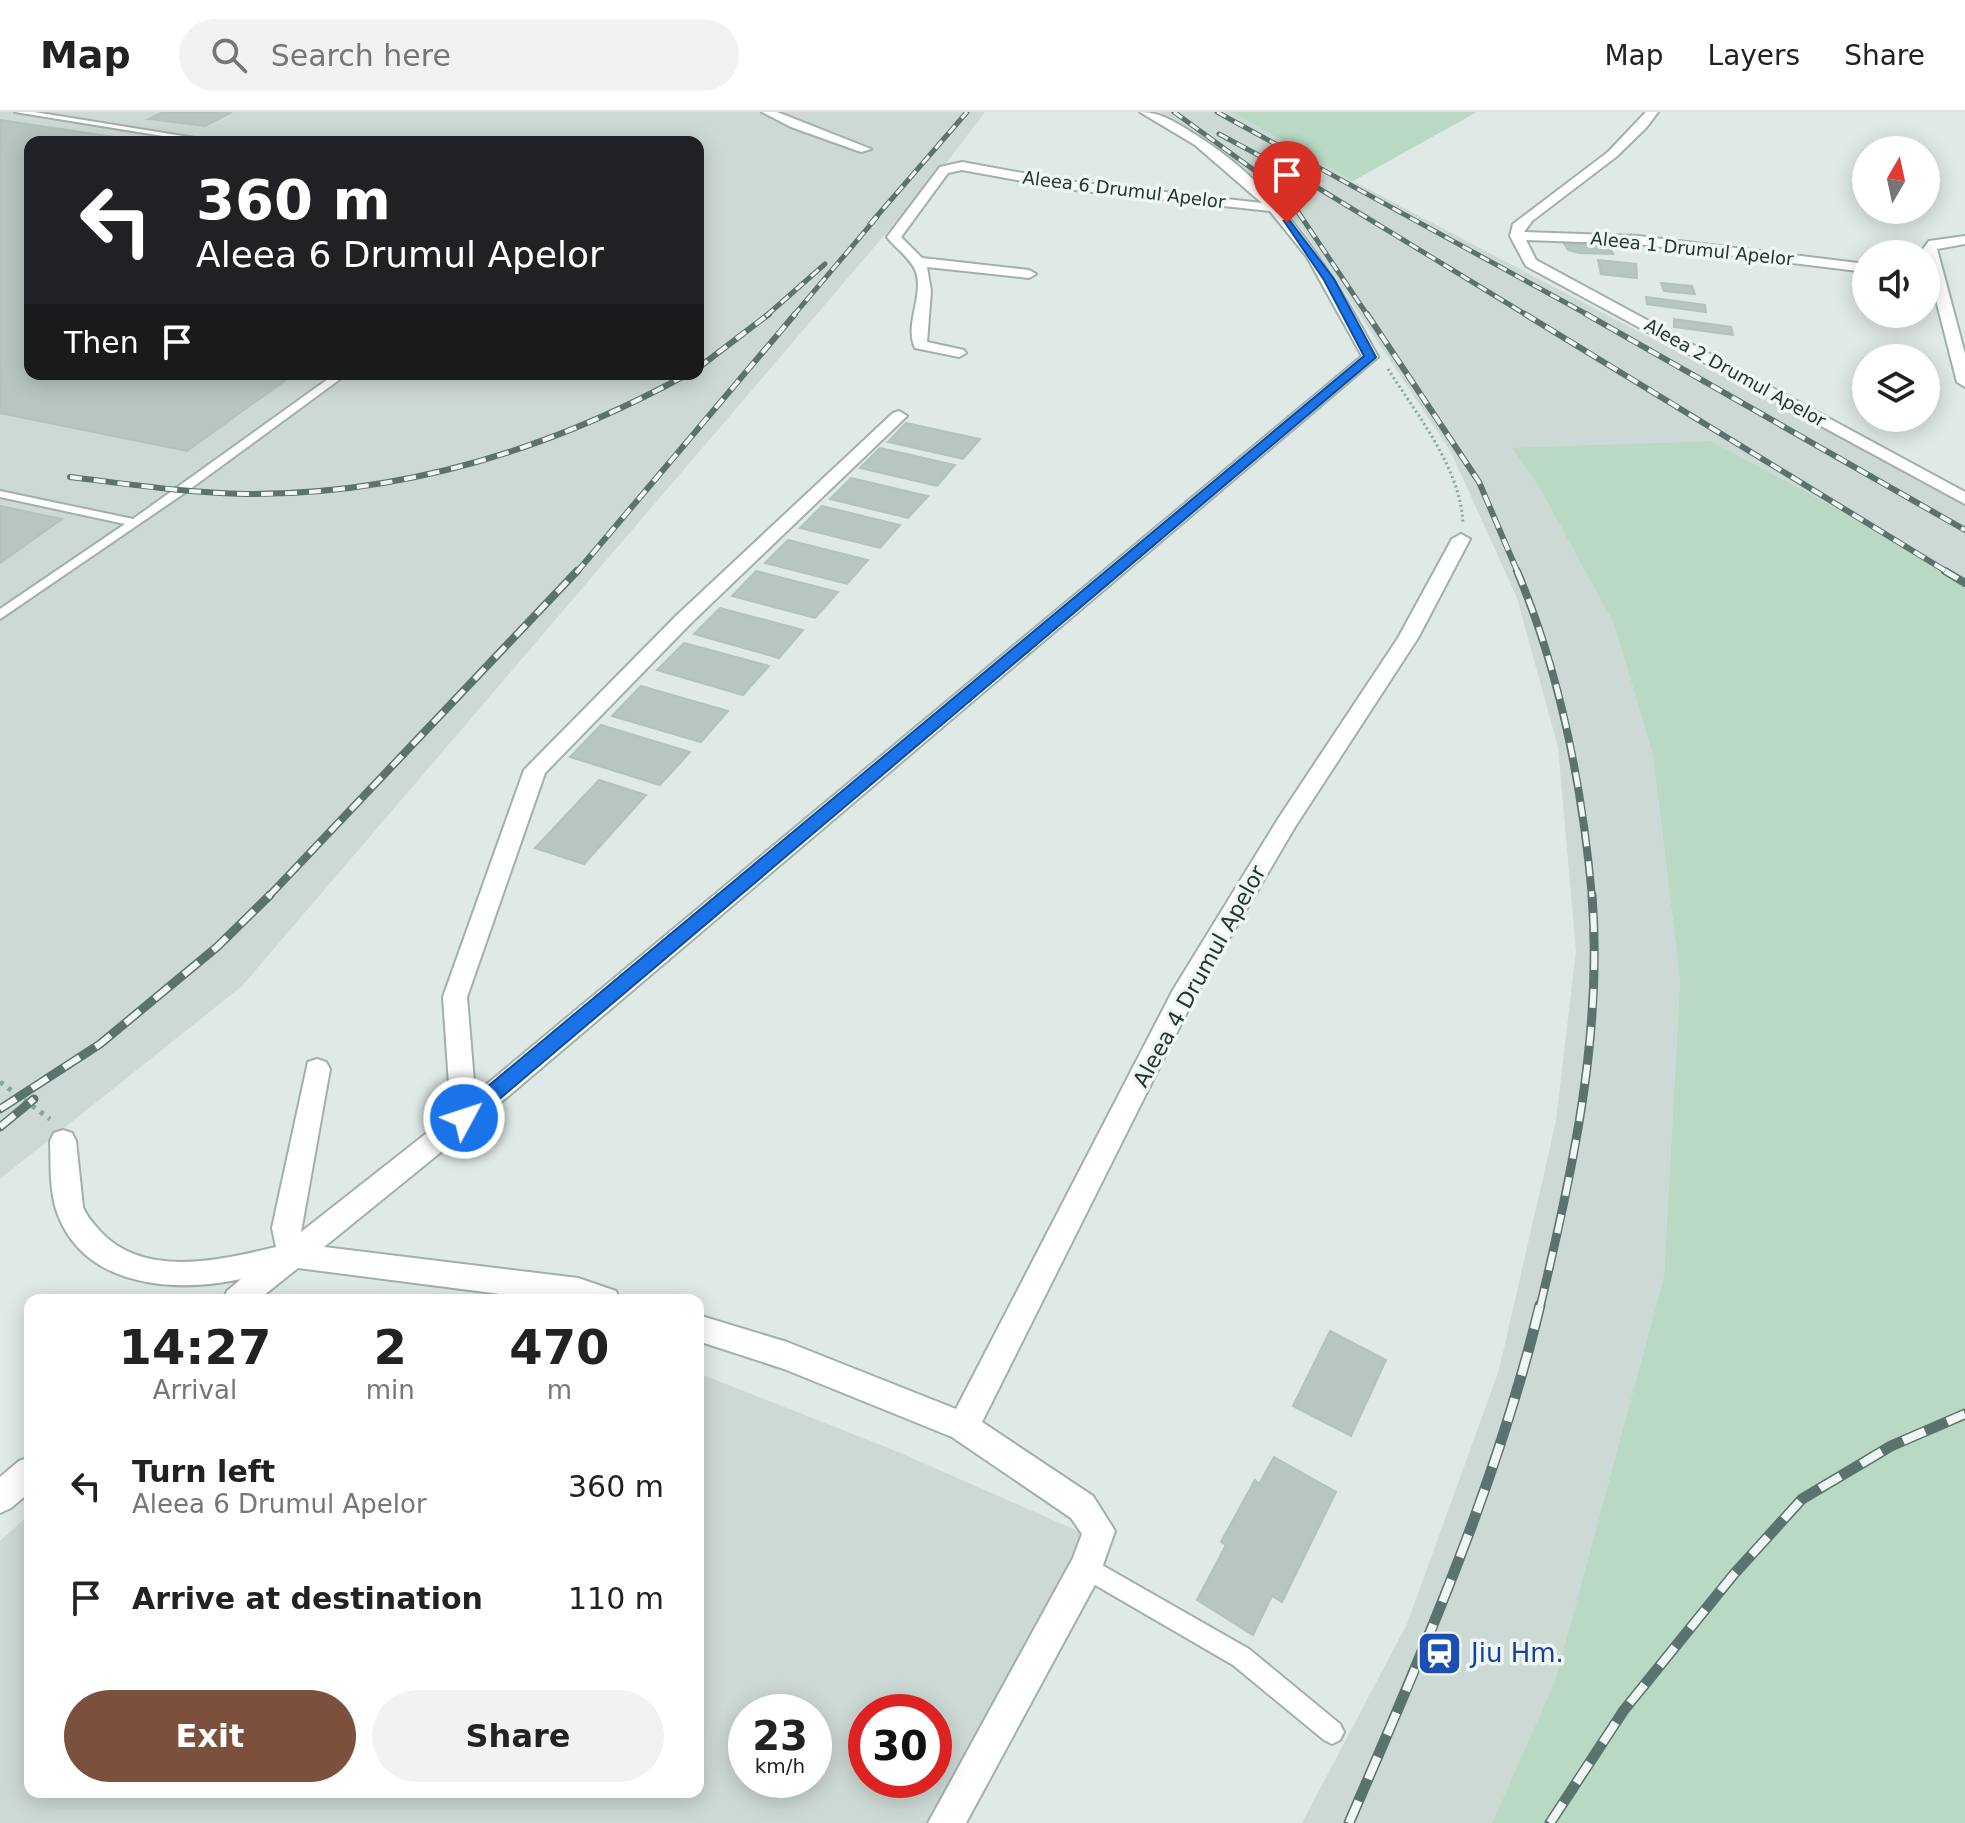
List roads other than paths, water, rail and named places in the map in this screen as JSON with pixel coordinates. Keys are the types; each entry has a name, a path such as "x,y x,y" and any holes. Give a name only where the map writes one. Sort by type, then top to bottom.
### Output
{"street":[{"path":"768,112 795,125 865,149"},
{"path":"244,1294 464,1118 1370,357 1329,279 1274,208 1212,152 1146,112"},
{"path":"1517,236 1518,227 1527,218 1617,149 1652,112"},
{"name":"Aleea 6 Drumul Apelor","path":"919,262 894,237 944,170 962,166 1066,185 1274,208"},
{"name":"Aleea 1 Drumul Apelor","path":"1517,236 1638,240 1852,266"},
{"name":"Aleea 2 Drumul Apelor","path":"1517,236 1531,263 1965,499"},
{"path":"1940,243 1965,240"},
{"path":"959,353 920,345 917,334 925,292 919,262 1029,274"},
{"path":"1940,304 1965,382"},
{"path":"464,1118 455,997 535,770 683,620 899,416"},
{"name":"Aleea 4 Drumul Apelor","path":"963,1427 1182,997 1286,824 1401,651 1461,539"},
{"path":"292,1255 286,1228 317,1069"},
{"path":"63,1141 69,1202 76,1224 123,1265 153,1273 223,1273 292,1255 587,1294"},
{"path":"704,1330 787,1356 963,1427 1082,1507 1099,1531 1086,1567 946,1823"},
{"path":"0,1497 24,1477"}],"lane":[{"path":"19,112 177,136"},
{"path":"0,615 182,490 334,380"},
{"path":"0,494 132,522"},
{"path":"1086,1567 1241,1657 1332,1732"}],"railway":[{"path":"870,224 967,112"},
{"path":"1174,112 1258,173 1298,212 1368,316"},
{"path":"1217,112 1590,316"},
{"path":"1219,134 1305,180 1528,316"},
{"path":"793,316 877,217"},
{"path":"766,316 825,264"},
{"path":"704,363 769,314"},
{"path":"576,573 795,314"},
{"path":"1367,314 1479,482 1518,573"},
{"path":"1525,314 1949,573"},
{"path":"1586,314 1965,530"},
{"path":"70,477 246,494 362,486 419,476 529,445 583,425 676,380"},
{"path":"269,896 577,571"},
{"path":"1517,571 1546,650 1567,731 1582,813 1592,897"},
{"path":"1945,571 1965,583"},
{"path":"1540,1307 1573,1155 1589,1051 1593,999 1592,895"},
{"path":"0,1109 100,1044 217,947 269,896"},
{"path":"0,1127 34,1099"},
{"path":"1349,1823 1430,1632 1480,1503 1540,1305"},
{"path":"1550,1823 1624,1710 1734,1574 1802,1499 1891,1446 1965,1414"}],"place":[{"name":"Jiu Hm.","path":"1440,1653"}]}
